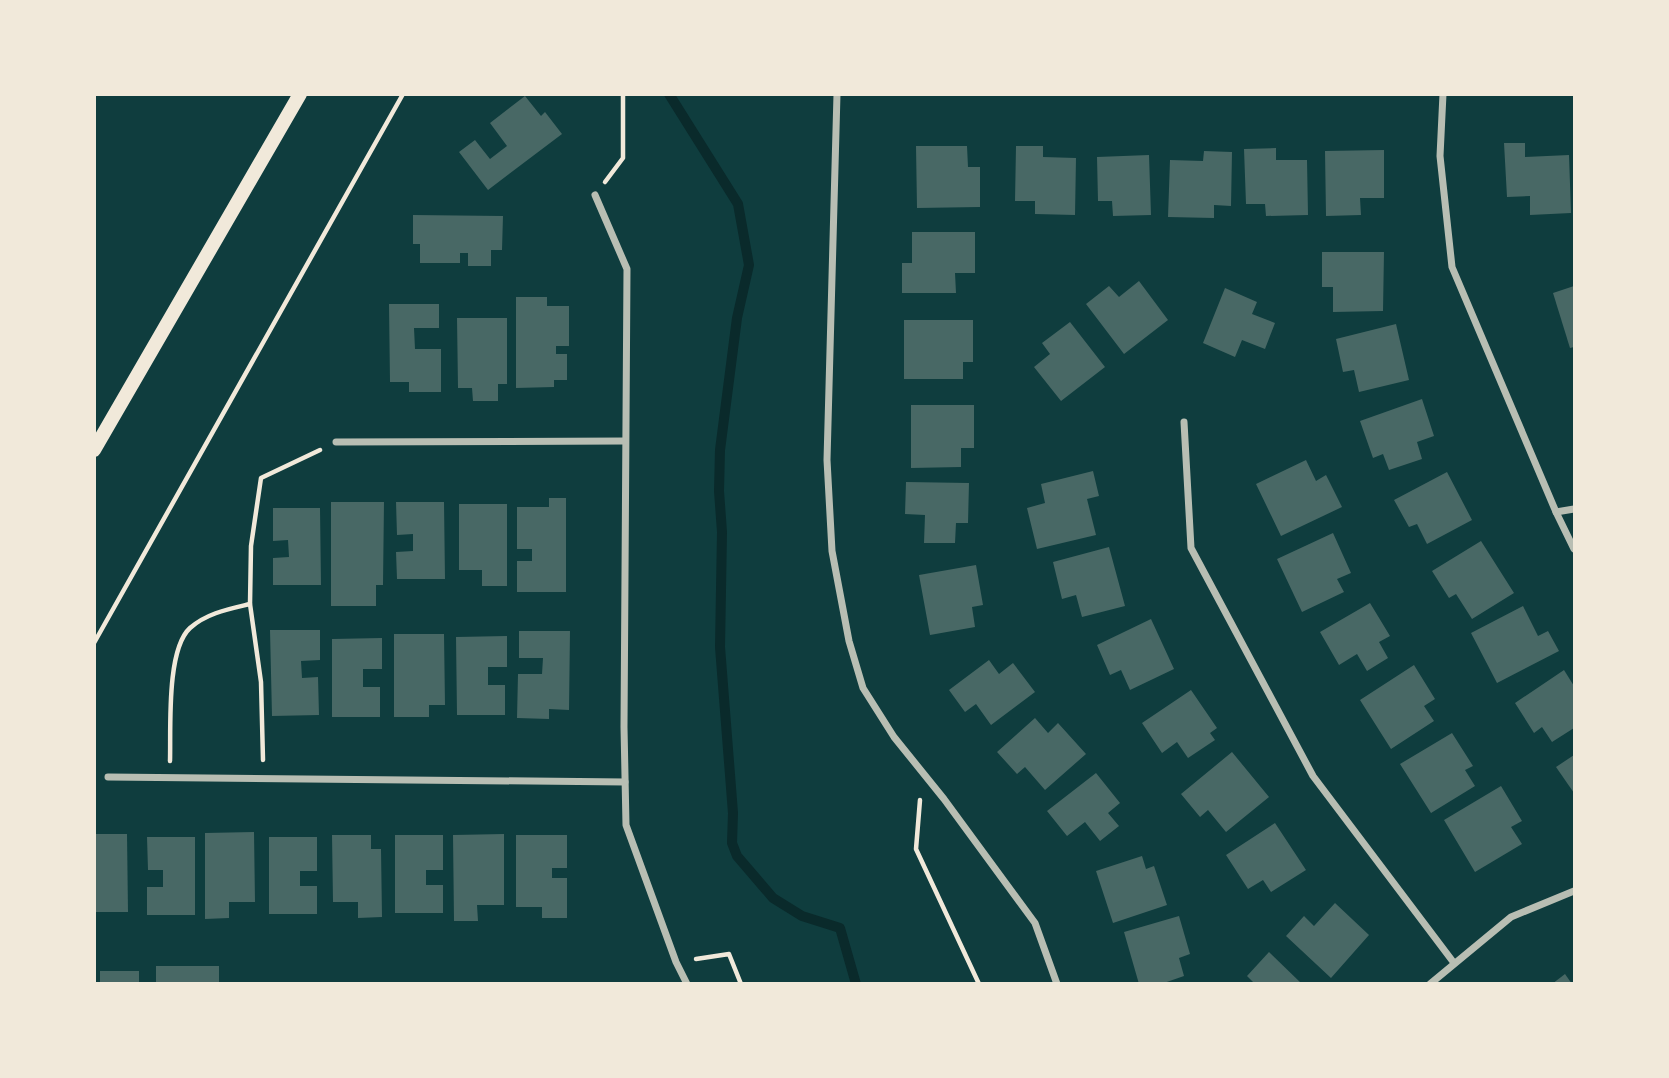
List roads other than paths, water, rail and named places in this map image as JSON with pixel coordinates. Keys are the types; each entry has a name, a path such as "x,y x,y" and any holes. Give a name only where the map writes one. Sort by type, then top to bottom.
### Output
{"main road":[{"path":"94,450 300,94"}],"street":[{"path":"837,94 827,460 832,551 849,641 863,688 894,737 1035,923 1057,984"},
{"path":"1443,94 1440,156 1452,267 1574,549"},
{"path":"595,195 628,269 625,440 626,825 676,962 687,984"},
{"path":"1184,422 1191,548 1312,776 1454,963"},
{"path":"336,442 625,440"},
{"path":"1556,512 1574,509"},
{"path":"107,777 625,782"},
{"path":"1430,984 1511,917 1574,891"}],"waterway":[{"path":"669,94 738,204 749,265 737,318 720,450 720,647 733,813 732,843 737,856 773,898 802,916 840,928 856,984"}]}
